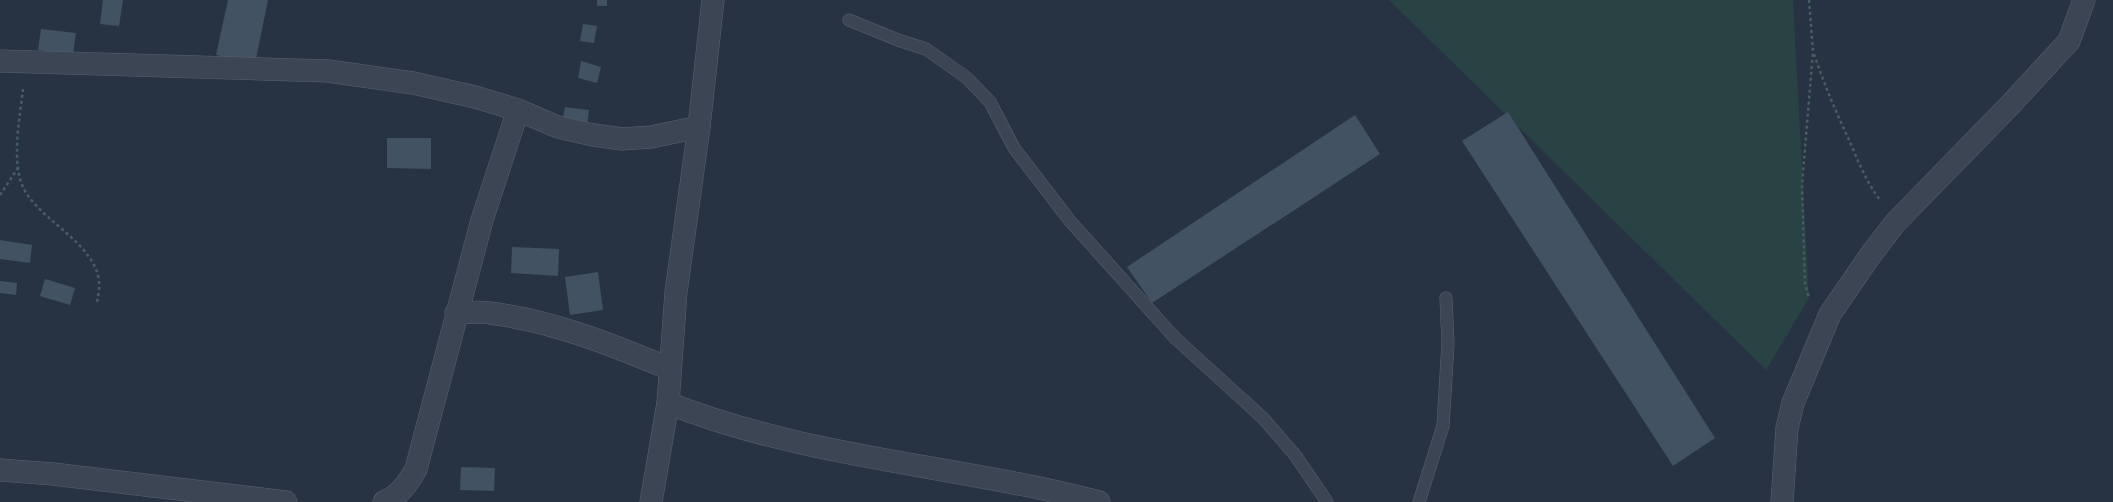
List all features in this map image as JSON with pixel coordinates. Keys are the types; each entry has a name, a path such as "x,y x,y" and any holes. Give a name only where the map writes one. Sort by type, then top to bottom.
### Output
{"street":[{"path":"651,502 668,403 676,292 699,127 713,0"},
{"path":"1782,502 1787,428 1793,402 1830,314 1872,252 1896,222 2011,104 2069,41 2084,0"},
{"path":"0,60 328,71 413,83 475,97 518,110 558,127 622,139 651,137 699,127"},
{"path":"384,502 391,499 406,486 416,469 446,358 456,313 482,220 518,110"},
{"path":"456,313 489,313 531,320 623,350 670,369"},
{"path":"668,403 706,418 785,439 874,458 1017,484 1100,502"},
{"path":"0,470 52,474 286,502"}],"lane":[{"path":"849,20 898,40 926,49 967,78 990,102 1014,148 1070,220 1175,338 1263,418 1295,455 1327,502"},
{"path":"1419,502 1443,426 1448,343 1446,298"}],"path":[{"path":"1809,0 1813,52 1802,185 1802,224 1805,284 1822,331"},
{"path":"1813,52 1824,86 1867,179 1874,192 1896,222"},
{"path":"27,62 20,117 18,167 25,190 47,218 91,259 99,282 97,302"},
{"path":"0,195 18,167"}],"green space":[{"path":"1389,0 1793,0 1809,298 1766,370"}],"building":[{"path":"103,0 123,0 119,26 100,24"},
{"path":"228,0 268,0 255,64 216,55"},
{"path":"597,0 607,0 607,6 597,6"},
{"path":"583,24 597,26 594,43 580,41"},
{"path":"41,29 76,33 73,54 38,50"},
{"path":"581,61 601,67 597,83 578,78"},
{"path":"565,107 589,110 587,127 562,123"},
{"path":"1508,112 1715,438 1673,466 1462,141"},
{"path":"1355,115 1380,154 1152,303 1127,267"},
{"path":"387,138 431,138 431,169 387,168"},
{"path":"0,240 32,245 30,263 0,259"},
{"path":"512,247 559,249 558,276 511,273"},
{"path":"598,272 603,310 570,315 565,277"},
{"path":"45,279 75,288 70,305 40,296"},
{"path":"0,281 17,283 16,295 0,293"},
{"path":"461,467 495,468 494,491 460,490"}]}
